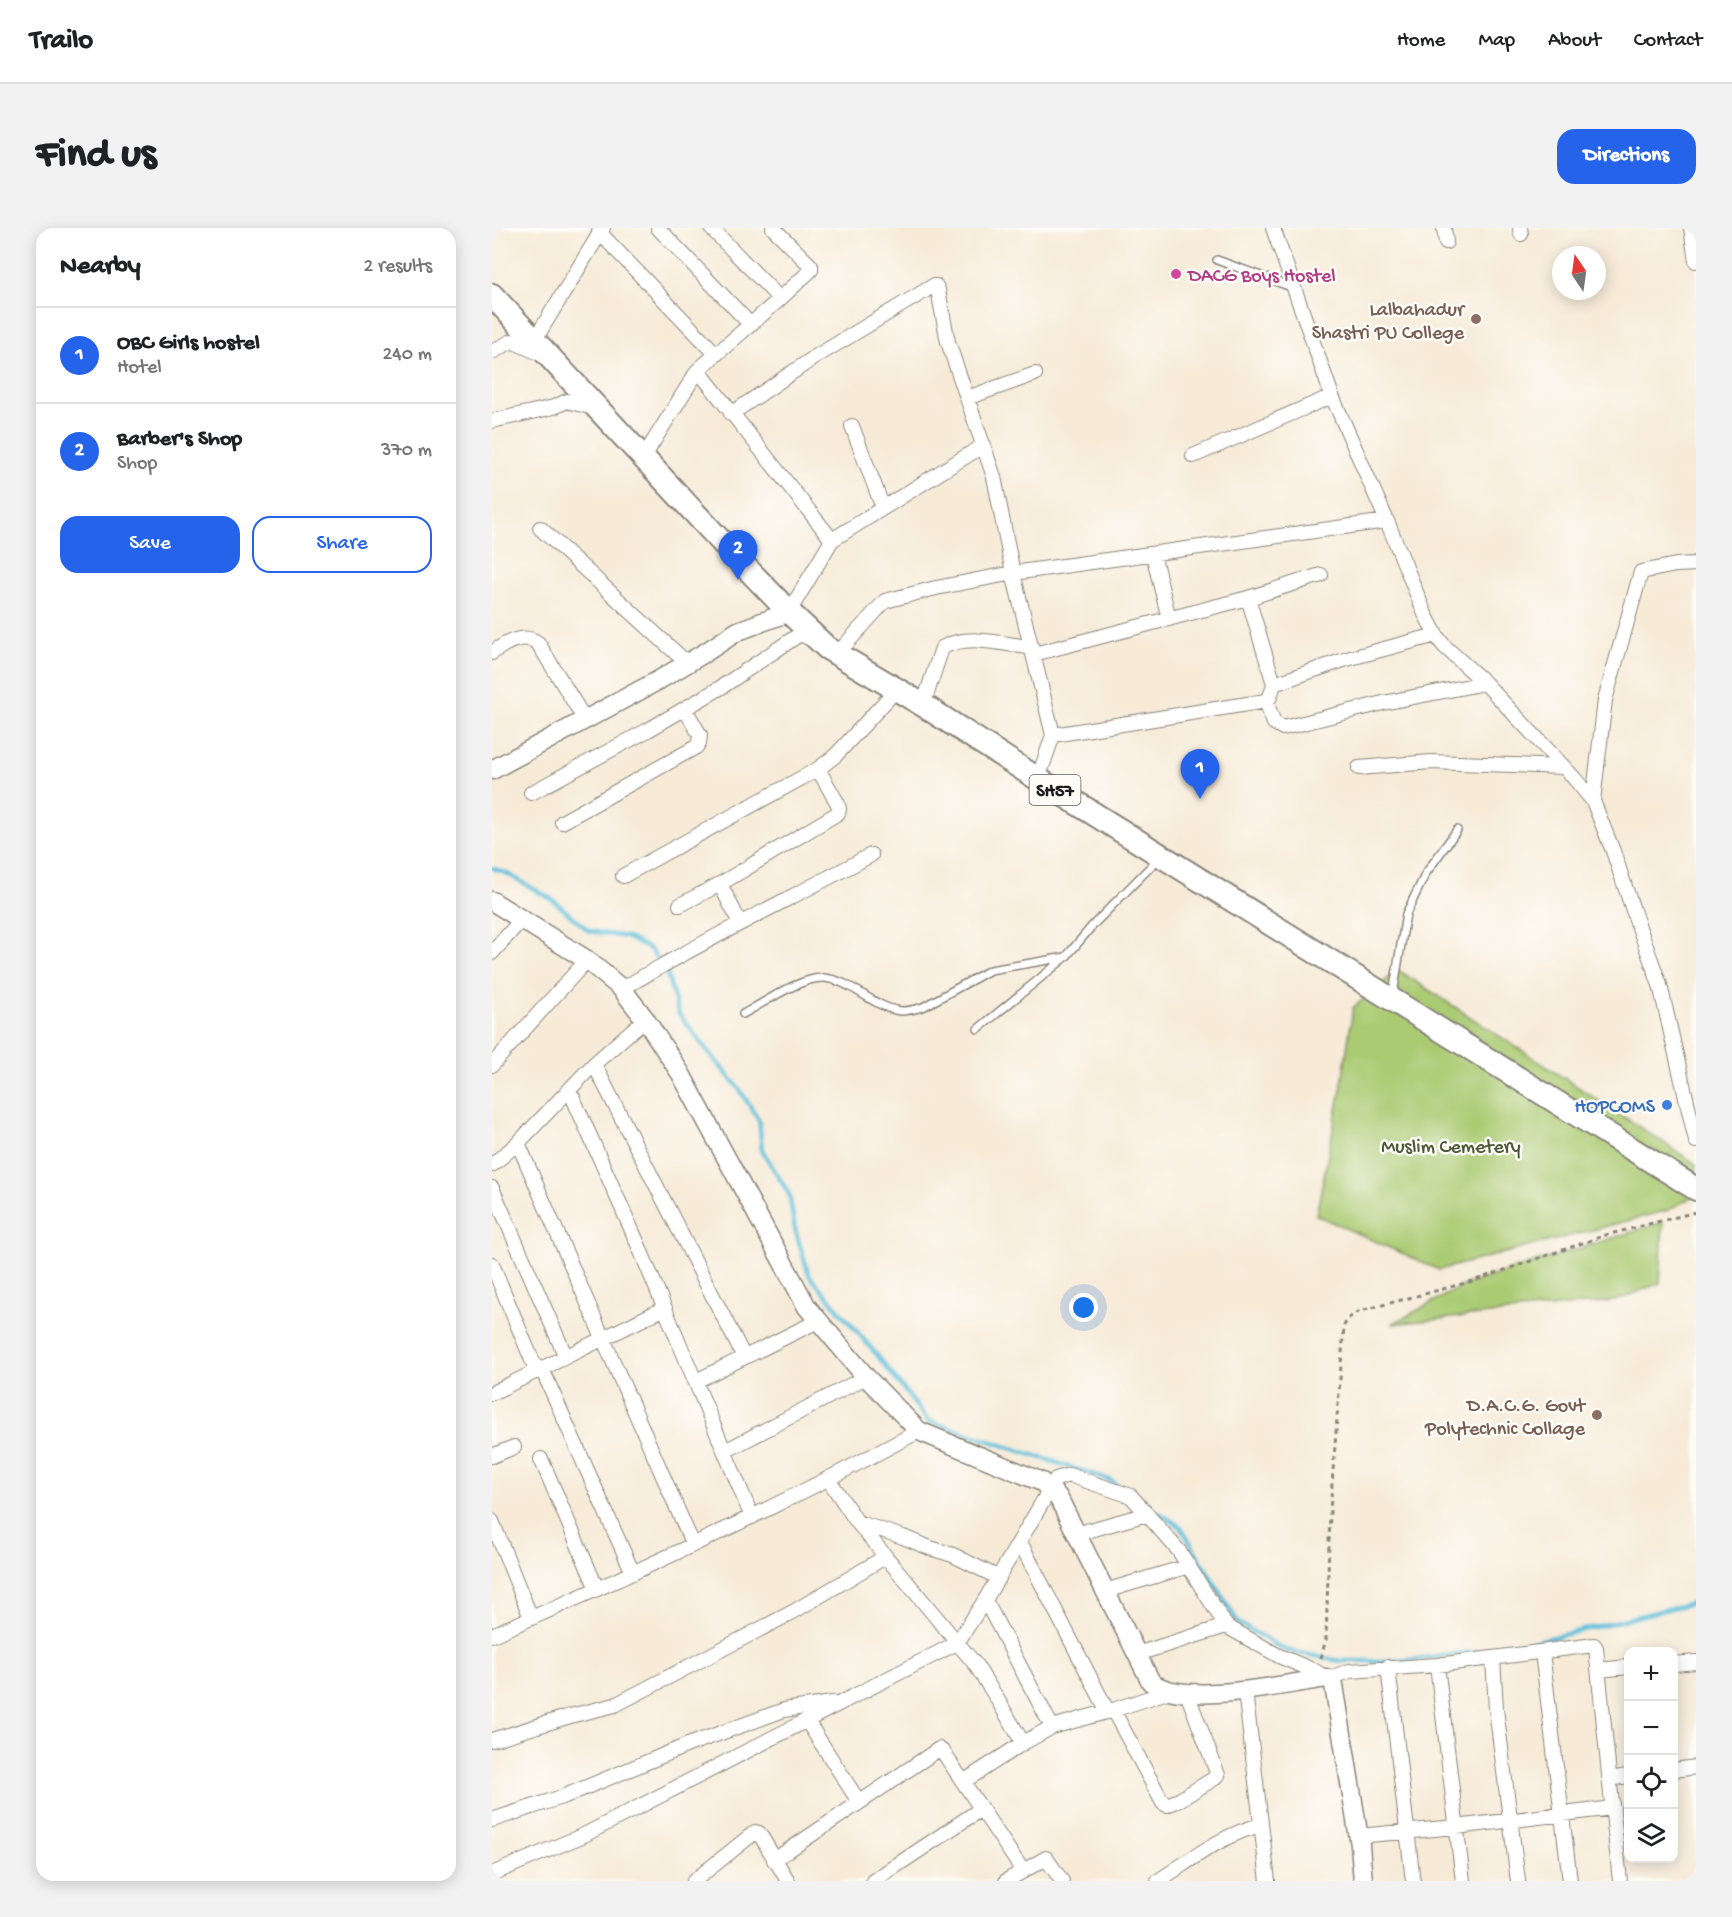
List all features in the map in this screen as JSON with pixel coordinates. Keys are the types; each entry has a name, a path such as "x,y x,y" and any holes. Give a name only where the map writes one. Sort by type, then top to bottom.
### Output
{"main road":[{"name":"SH57","path":"492,296 789,612 832,651 920,703 1696,1189"}],"street":[{"path":"658,228 750,324"},
{"path":"711,228 780,299"},
{"path":"643,458 698,370 808,274 811,266 773,228"},
{"path":"1273,228 1332,396 1436,635 1444,646 1485,683 1593,801 1660,985 1696,1141"},
{"path":"1691,228 1696,261"},
{"path":"534,340 601,230 716,354"},
{"path":"731,414 815,357 936,286 948,342 994,477 1013,573 1053,735 1038,779"},
{"path":"492,352 512,341 549,357"},
{"path":"698,370 831,540"},
{"path":"967,398 1035,374"},
{"path":"1193,456 1332,396"},
{"path":"492,421 554,407 567,401 598,409"},
{"path":"852,426 883,508"},
{"path":"492,770 687,663 738,631 789,612 831,540 984,445"},
{"path":"531,793 685,709 800,634 832,651 885,601 936,588 1013,573 1387,522"},
{"path":"540,528 687,663"},
{"path":"1153,554 1169,619"},
{"path":"1593,801 1605,700 1641,572 1676,565 1696,564"},
{"path":"623,876 818,769 836,755 895,691 920,703 942,648 950,643 958,640 975,641 1033,651 1169,619 1321,575"},
{"path":"1053,735 1266,701 1270,697 1274,684 1248,598"},
{"path":"1274,684 1347,659 1436,635"},
{"path":"492,653 520,638 532,639 538,643 585,720"},
{"path":"1266,701 1274,723 1283,728 1383,703 1485,683"},
{"path":"562,822 696,747 700,735 685,709"},
{"path":"1359,768 1431,762 1563,767"},
{"path":"680,904 720,884 838,813 838,804 818,769"},
{"path":"622,989 740,922 782,903 872,855"},
{"path":"720,884 740,922"},
{"path":"492,901 587,960 622,989 681,1074 807,1307 866,1377 919,1431 1042,1482 1058,1497 1151,1682 1178,1692 1218,1774 1215,1778 1179,1800 1167,1805 1163,1803 1020,1542"},
{"path":"492,952 521,920"},
{"path":"492,1065 587,960"},
{"path":"492,1165 518,1143 594,1064 645,1019"},
{"path":"594,1064 744,1358"},
{"path":"570,1090 665,1308 752,1517"},
{"path":"518,1143 693,1545"},
{"path":"492,1188 567,1357"},
{"path":"492,1264 497,1289 540,1370 633,1573"},
{"path":"492,1393 665,1308"},
{"path":"696,1381 818,1321"},
{"path":"725,1451 866,1377"},
{"path":"492,1635 633,1573 752,1517 829,1480 919,1431"},
{"path":"492,1456 514,1447"},
{"path":"541,1459 597,1589"},
{"path":"492,1874 584,1835 957,1643 999,1578 1056,1479 1069,1475 1131,1496 1179,1551 1226,1626 1280,1656 1325,1674 1334,1685 1363,1881"},
{"path":"829,1480 857,1522 986,1681 1023,1743"},
{"path":"1076,1534 1147,1514"},
{"path":"492,1521 495,1540 531,1618"},
{"path":"857,1522 953,1555 999,1578"},
{"path":"492,1740 615,1705 793,1612 885,1557"},
{"path":"1106,1591 1189,1566"},
{"path":"985,1600 1052,1727"},
{"path":"1137,1654 1226,1626"},
{"path":"963,1782 1052,1727 1178,1692 1245,1691 1325,1674 1388,1667 1437,1665 1594,1645 1599,1670 1620,1881"},
{"path":"1542,1652 1570,1881"},
{"path":"1493,1658 1518,1881"},
{"path":"1678,1664 1696,1662"},
{"path":"1437,1665 1463,1881"},
{"path":"1388,1667 1413,1881"},
{"path":"1599,1670 1624,1668"},
{"path":"1245,1691 1268,1881"},
{"path":"492,1820 565,1796 688,1745 784,1710 845,1701"},
{"path":"807,1721 859,1802"},
{"path":"774,1860 939,1749 1023,1871"},
{"path":"1678,1769 1696,1767"},
{"path":"1610,1779 1624,1777"},
{"path":"1358,1836 1612,1808"},
{"path":"873,1881 981,1809"},
{"path":"1158,1881 1223,1840 1243,1830 1261,1825"},
{"path":"694,1881 755,1832 759,1833 788,1881"},
{"path":"1006,1881 1046,1858 1062,1881"}],"lane":[{"path":"1217,260 1294,289"},
{"path":"1392,1000 1406,914 1426,873 1457,830"},
{"path":"978,1029 1066,957 1093,925 1161,856"},
{"path":"743,1014 797,985 822,978 838,981 890,1008 902,1011 912,1010 923,1007 990,970 1066,957"}],"path":[{"path":"1325,1674 1330,1511 1344,1326 1347,1319 1360,1311 1473,1281 1606,1235 1696,1212"}],"green space":[{"name":"Muslim Cemetery","path":"1398,970 1696,1164 1696,1194 1669,1210 1439,1270 1316,1215 1341,1090 1353,1008"},
{"path":"1663,1222 1660,1283 1615,1301 1392,1324 1464,1285"}],"waterway":[{"path":"492,868 506,873 553,900 589,931 626,937 650,949 666,971 679,1014 738,1087 759,1120 762,1150 789,1194 795,1229 809,1275 877,1355 928,1421 1110,1480 1118,1486"},
{"path":"1145,1504 1181,1527 1238,1623 1285,1650 1340,1661 1399,1661 1510,1648 1696,1602"}],"place":[{"name":"DACG Boys Hostel","path":"1176,274"},
{"name":"Lalbahadur Shastri PU College","path":"1476,319"},
{"name":"Barber's Shop","path":"738,580"},
{"name":"OBC Girls hostel","path":"1200,799"},
{"name":"HOPCOMS","path":"1667,1105"},
{"name":"D.A.C.G. Govt Polytechnic Collage","path":"1597,1415"}]}
